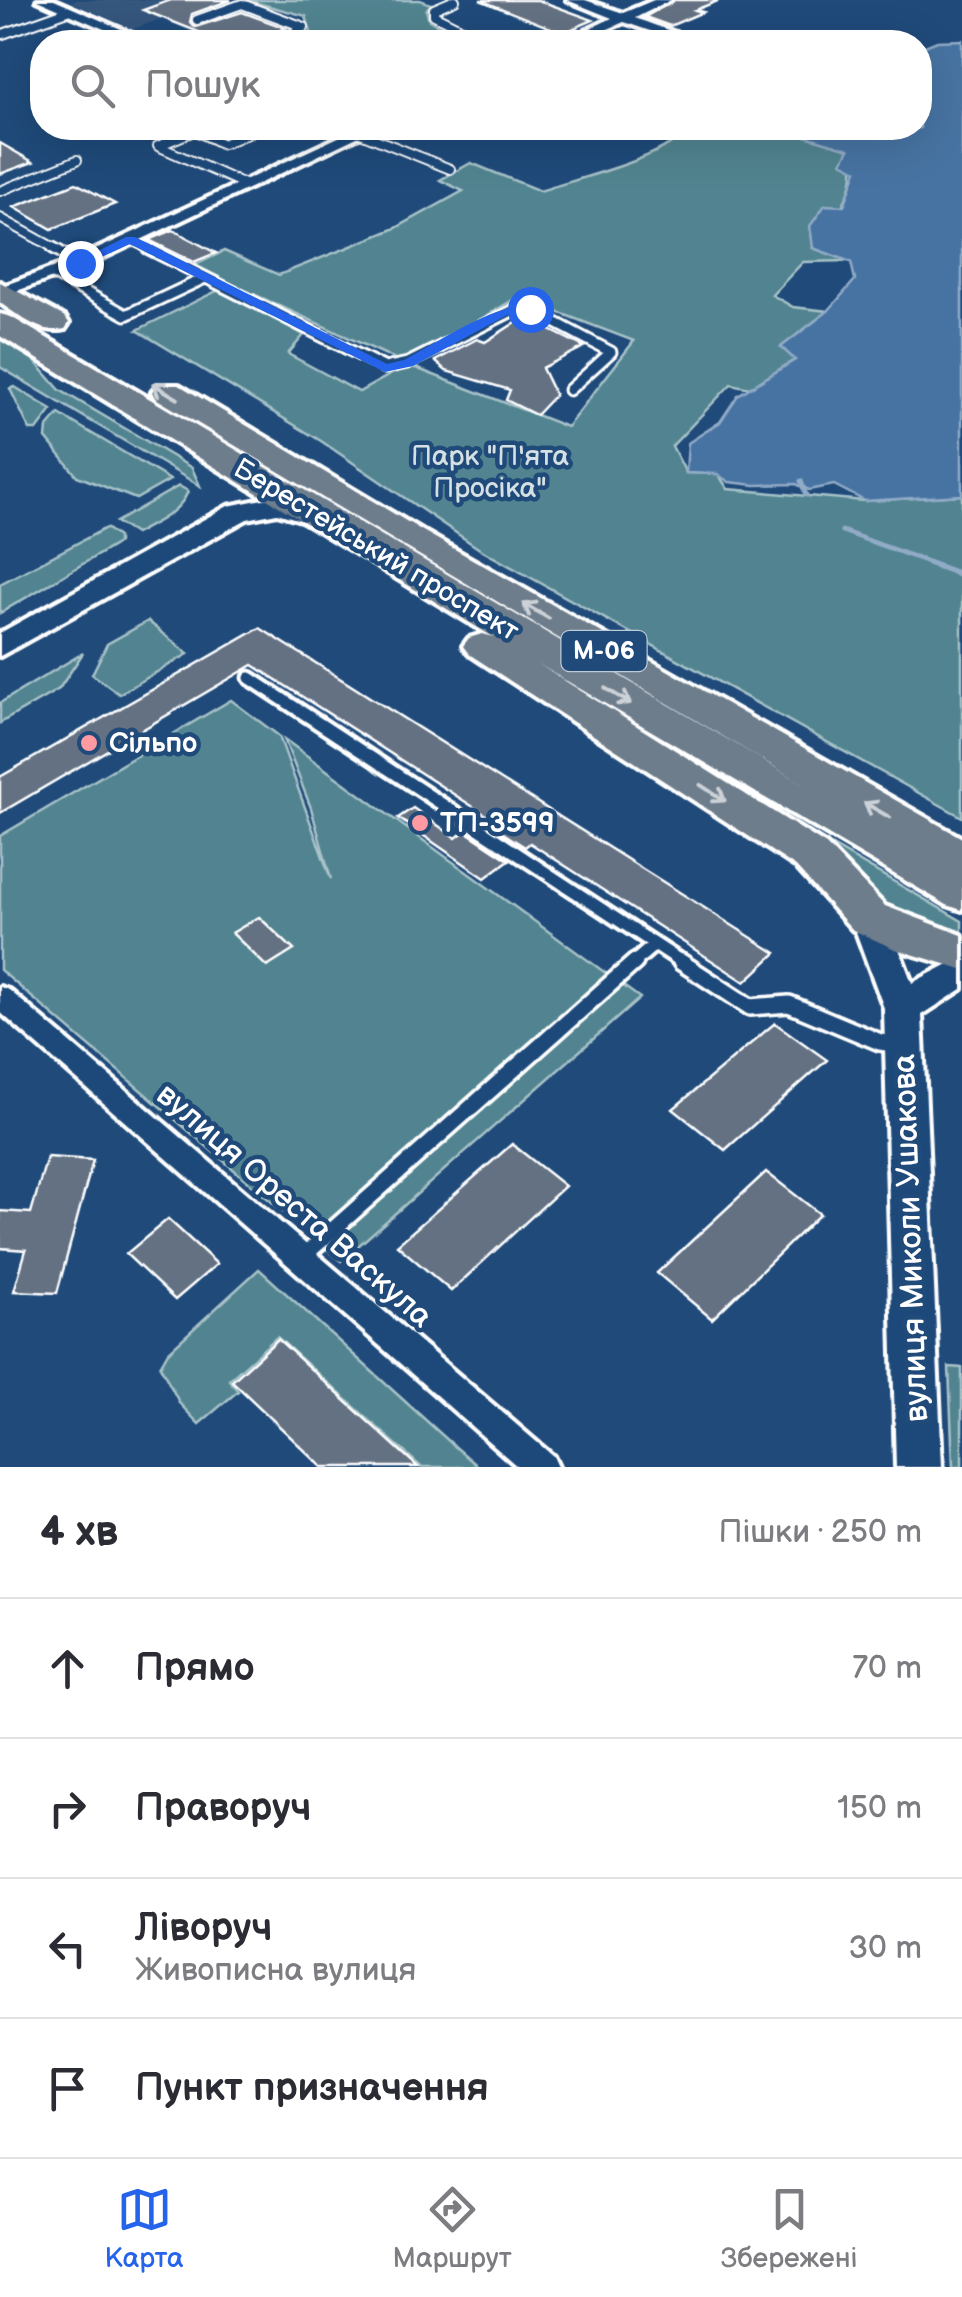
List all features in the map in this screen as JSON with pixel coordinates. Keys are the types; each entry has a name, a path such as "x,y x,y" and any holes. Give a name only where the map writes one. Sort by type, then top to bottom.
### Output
{"highway":[{"name":"Берестейський проспект","path":"0,291 408,538 962,858"},
{"name":"Берестейський проспект","path":"0,323 667,726 962,894"},
{"path":"390,559 384,566 385,576 402,594 811,856 869,918 910,937 962,952"}],"main road":[{"path":"64,362 75,374 240,478 250,495 238,512"},
{"path":"0,646 238,512 279,504 325,520"},
{"name":"вулиця Миколи Ушакова","path":"869,918 903,1027 919,1467"},
{"path":"903,1027 962,971"}],"street":[{"path":"43,0 115,30"},
{"path":"572,0 657,30"},
{"path":"597,30 665,0"},
{"path":"0,291 80,263 336,140"},
{"name":"вулиця Ореста Васкула","path":"0,997 542,1467"}],"lane":[{"path":"430,0 443,4"},
{"path":"455,0 434,9 437,19 461,30"},
{"path":"197,20 242,4 304,27 303,30"},
{"path":"0,34 68,11"},
{"path":"172,140 158,146 246,185"},
{"path":"383,140 450,169"},
{"path":"0,191 77,160"},
{"path":"0,218 80,263"},
{"path":"130,240 385,368 408,363 507,311 530,309 610,348 611,352 570,390"},
{"path":"52,274 126,315 205,278"},
{"path":"250,678 750,1007 789,1004 880,1042 903,1027"},
{"path":"301,1258 654,945"}],"shaded area":[{"path":"213,0 133,29 71,2"},
{"path":"962,40 962,495 865,501 834,485 809,490 796,484 755,485 729,482 717,474 686,473 688,443 720,422 738,395 795,360 781,347 828,311 855,280 851,262 813,248 810,226 825,205 844,206 857,170 842,162 849,149 819,140 932,140 932,43"}],"green space":[{"path":"246,0 420,0 431,4 426,10 429,20 443,28 310,30 306,16"},
{"name":"Парк \"П'ята Просіка\"","path":"675,140 820,140 850,149 850,189 813,248 849,261 803,262 772,295 793,307 828,311 781,347 796,359 750,388 731,384 672,446 686,473 718,474 728,489 865,501 962,495 962,817 481,550 321,441 137,330 219,290 304,335 288,354 359,392 408,365 567,427 634,341 518,297 406,364 193,266 224,251 279,275 396,228 463,191 440,180 471,163 540,191 661,149"},
{"path":"0,337 32,358 60,390 192,468 200,486 0,367"},
{"path":"15,387 52,410 37,430 30,430 10,389"},
{"path":"59,414 170,480 136,499 77,476 46,438 47,428"},
{"path":"179,486 188,491 184,499 158,521 135,534 116,522"},
{"path":"106,528 118,537 118,543 0,613 0,584"},
{"path":"148,621 188,654 119,694 92,674 107,644"},
{"path":"83,653 59,689 0,723 0,703"},
{"path":"231,700 279,736 331,879 311,808 284,739 640,998 341,1261 0,970 0,836"},
{"path":"725,784 962,921 962,938 900,920"},
{"path":"259,1269 479,1467 421,1467 277,1337 229,1380 238,1391 199,1424 180,1404 160,1366 168,1352"},
{"path":"949,1367 962,1368 962,1467 953,1467"}],"building":[{"path":"171,0 231,0 192,14 190,22 195,27 242,12 286,28 193,30 143,10"},
{"path":"480,0 538,0 593,20 570,30 555,30"},
{"path":"674,0 718,1 670,26 645,17"},
{"path":"0,143 33,162 0,174"},
{"path":"76,183 115,204 52,229 14,207"},
{"path":"173,230 216,253 194,262 149,240"},
{"path":"524,317 584,347 542,368 555,395 536,415 506,400 510,390 446,371 435,361 477,339 485,342"},
{"path":"260,628 776,953 745,982 530,843 525,847 481,819 486,815 253,665 0,813 0,777"},
{"path":"413,808 456,838 465,831 509,860 485,878 398,818"},
{"path":"259,917 294,950 267,967 232,933"},
{"path":"775,1023 827,1060 725,1150 673,1109"},
{"path":"512,1144 565,1186 451,1291 397,1245"},
{"path":"47,1157 93,1160 57,1293 14,1291 26,1250 0,1248 0,1211 31,1213"},
{"path":"766,1172 820,1214 712,1319 657,1273"},
{"path":"168,1219 217,1264 175,1300 126,1254"},
{"path":"278,1339 418,1467 322,1467 232,1381"}],"waterway":[{"path":"801,481 806,495"},
{"path":"842,531 936,565"},
{"path":"929,563 962,575"}],"place":[{"name":"Сільпо","path":"89,743"},
{"name":"ТП-3599","path":"420,823"}],"route":[{"path":"80,263 130,240 385,368 408,363 507,311 530,309"}]}
